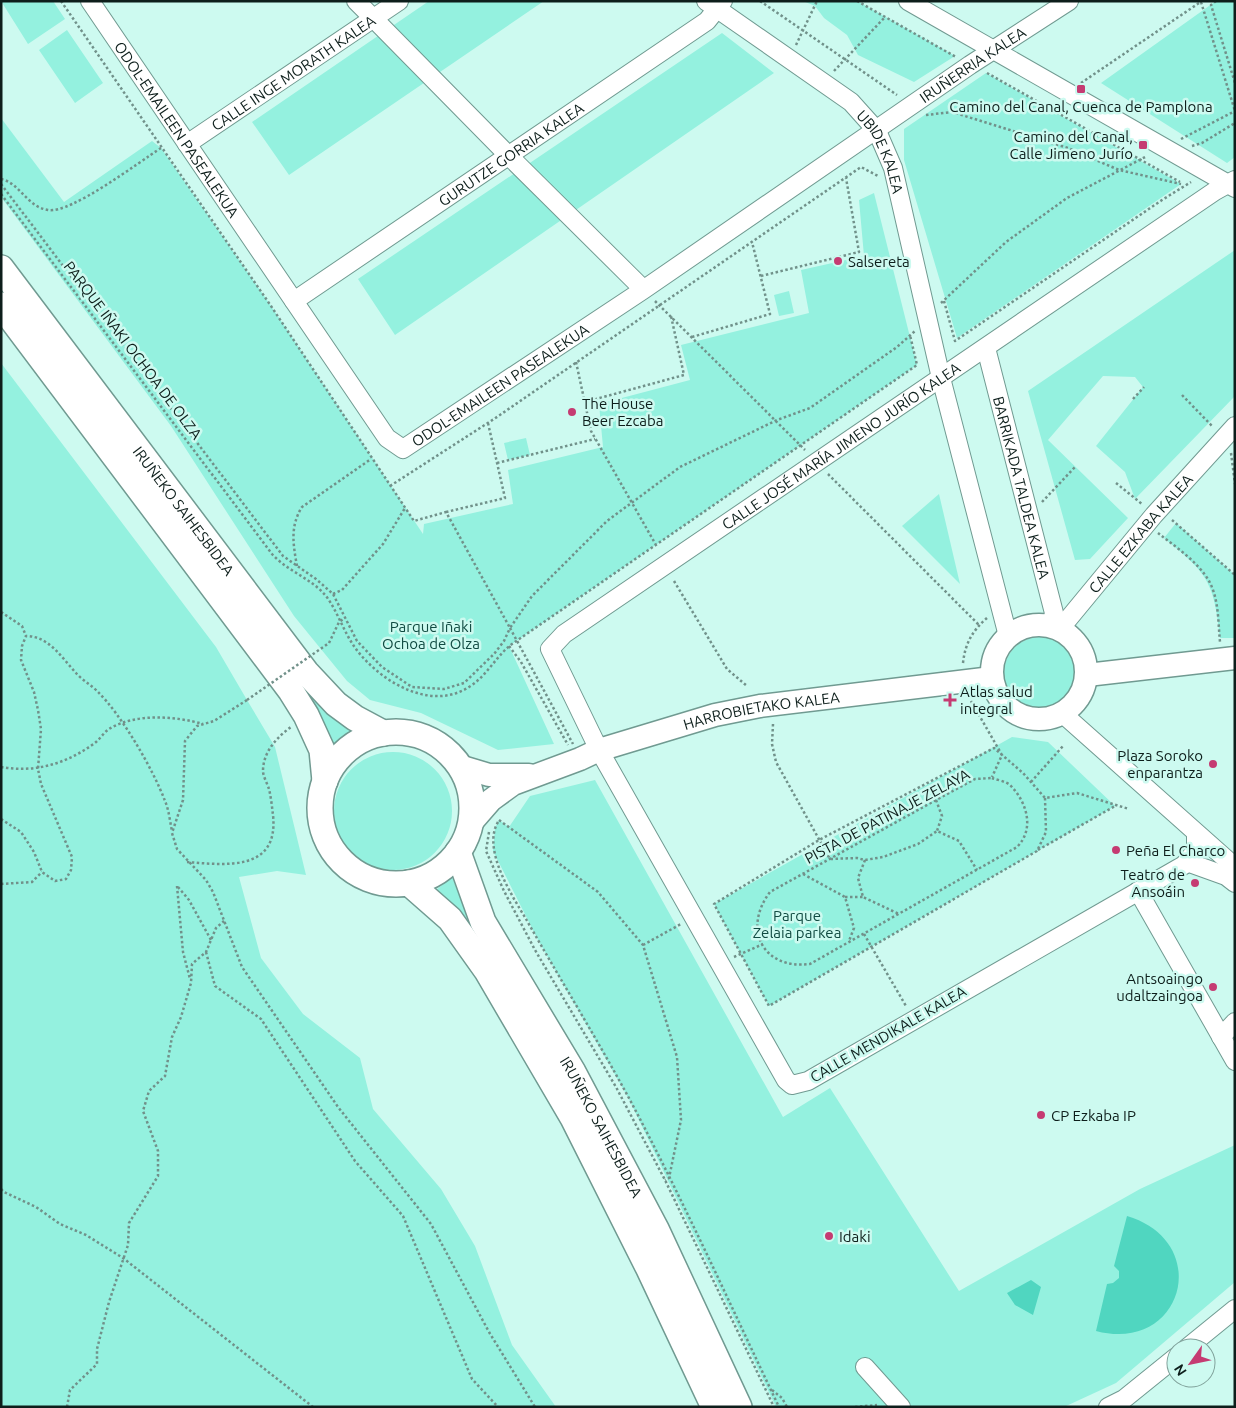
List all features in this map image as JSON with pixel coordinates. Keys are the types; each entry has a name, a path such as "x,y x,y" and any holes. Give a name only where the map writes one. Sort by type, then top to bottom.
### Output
{"highway":[{"name":"IRUÑEKO SAIHESBIDEA","path":"1,268 306,672 336,704 355,718 384,733"},
{"name":"IRUÑEKO SAIHESBIDEA","path":"1,305 291,691 306,715 322,750 325,781"},
{"path":"405,732 426,738 445,750 459,766 468,784 472,803 471,823 466,839 458,852 445,867 428,878 409,883 386,884 364,877 341,859 331,847 322,826 320,803 325,781 338,758 359,742 384,733 405,732"},
{"name":"IRUÑEKO SAIHESBIDEA","path":"458,852 483,922 573,1072 656,1229 739,1407"},
{"name":"IRUÑEKO SAIHESBIDEA","path":"409,883 450,919 487,970 573,1118 649,1269 714,1407"}],"main road":[{"path":"1036,625 1055,628 1071,637 1080,648 1085,661 1086,675 1083,690 1075,704 1063,714 1049,719 1033,720 1018,715 1006,706 996,693 992,678 992,663 998,648 1008,636 1021,628 1036,625"},
{"path":"1086,675 1228,653"},
{"name":"HARROBIETAKO KALEA","path":"471,823 492,800 506,789 537,774 575,761 599,750 715,714 760,706 992,678"},
{"name":"HARROBIETAKO KALEA","path":"459,766 489,775 537,774"}],"street":[{"name":"ODOL-EMAILEEN PASEALEKUA","path":"90,1 387,438 403,450 878,131"},
{"path":"356,1 644,290"},
{"name":"CALLE INGE MORATH KALEA","path":"187,144 399,1"},
{"path":"908,1 1233,184"},
{"name":"IRUÑERRIA KALEA","path":"878,131 994,50 1069,1"},
{"name":"UBIDE KALEA","path":"715,4 851,102 878,131 893,168 941,378"},
{"name":"GURUTZE GORRIA KALEA","path":"294,301 707,21 715,4"},
{"name":"CALLE JOSÉ MARÍA JIMENO JURÍO KALEA","path":"599,750 550,649 564,634 986,348 1215,190 1233,184"},
{"name":"BARRIKADA TALDEA KALEA","path":"986,348 1054,613 1055,628"},
{"path":"941,378 999,610 1008,636"},
{"name":"CALLE EZKABA KALEA","path":"1055,628 1229,432"},
{"path":"1063,714 1235,866"},
{"name":"CALLE MENDIKALE KALEA","path":"599,750 786,1080 792,1085 808,1081 1187,862"},
{"path":"1196,833 1196,850 1187,862 1226,876 1235,884"},
{"path":"1138,891 1235,1061"},
{"path":"1221,1037 1235,1022"},
{"path":"1199,1338 1235,1309"},
{"path":"1108,1407 1126,1403 1166,1366"},
{"path":"865,1367 901,1407"}],"path":[{"path":"61,1 271,306 414,521 505,498 488,423"},
{"path":"760,1 912,106"},
{"path":"789,59 817,1"},
{"path":"857,1 963,61"},
{"path":"1216,1 1211,5 1235,83"},
{"path":"446,512 510,628 532,596 607,521 680,467 777,420 810,408 897,347 1006,242 1067,198 1235,111 1201,2 1068,92"},
{"path":"822,82 846,60 885,17"},
{"path":"981,70 1182,184"},
{"path":"931,110 924,115 952,112 1068,148 1119,170 1182,184"},
{"path":"1189,147 1202,143 1235,123"},
{"path":"1,179 10,180 28,201 48,210 73,205 161,148"},
{"path":"390,486 488,423 861,167 878,176 893,168"},
{"path":"761,276 859,252 846,177"},
{"name":"CALLE JOSÉ MARÍA JIMENO JURÍO KALEA","path":"944,300 956,341 1182,184 1195,180"},
{"name":"PARQUE IÑAKI OCHOA DE OLZA","path":"1,194 272,554 291,571 321,591 357,650 381,674 403,688 423,694 453,694 470,687 509,646"},
{"path":"692,337 770,314 752,242"},
{"path":"644,290 777,420 979,625"},
{"path":"584,402 684,375 671,316"},
{"name":"CALLE JOSÉ MARÍA JIMENO JURÍO KALEA","path":"509,646 917,365 910,335"},
{"path":"576,362 591,431 656,545"},
{"path":"1133,399 1144,387"},
{"path":"1182,395 1229,432 1235,484"},
{"path":"497,463 595,439"},
{"path":"297,567 292,542 295,518 302,507 371,459"},
{"path":"1029,517 1075,467"},
{"path":"1116,483 1153,516 1235,575"},
{"path":"333,594 342,590 383,544 405,508"},
{"path":"1153,516 1209,581 1228,653"},
{"path":"674,581 727,669 747,686"},
{"path":"963,663 965,649 971,635 979,625 999,610"},
{"path":"1,612 22,626 26,636 22,646 21,660 34,692 38,710 41,730 38,769 41,784 51,810 72,857 71,870 66,880 55,881 42,872 34,852 21,832 1,820"},
{"path":"172,833 183,800 185,741 197,726 214,721 329,643 339,622 345,618"},
{"path":"26,636 38,637 50,645 79,677 97,691 141,751 166,802 177,849 187,862 206,880 213,892 242,967 343,1114 431,1224 489,1332 535,1407"},
{"path":"509,646 514,650 550,711 575,761"},
{"path":"971,701 1002,755"},
{"path":"187,862 241,864 265,851 273,840 274,817 269,788 263,771 269,750 276,739 306,715"},
{"path":"1,767 38,769 64,761 93,745 108,730 122,724 145,719 184,718 204,724"},
{"path":"773,724 772,744 776,762 830,859 857,858 864,860 905,850 937,831 942,816 936,800"},
{"path":"1031,782 1064,746"},
{"path":"1037,851 1046,832 1045,798 1031,782 994,748 819,840 714,904 769,1006 1115,806"},
{"path":"992,778 1002,755"},
{"name":"PISTA DE PATINAJE ZELAYA","path":"992,778 1008,784 1020,797 1026,813 1028,828 1024,840 1017,847 810,964 797,966 782,963 763,944 757,929 757,919 763,902 770,892 975,779 992,778"},
{"path":"1045,798 1077,793 1129,809"},
{"path":"495,818 488,833 486,851 504,892 535,950 616,1087 665,1180 774,1407"},
{"path":"499,820 598,892 643,944 677,1056 681,1120 669,1178 665,1180"},
{"path":"937,831 958,841 977,870"},
{"path":"863,897 858,878 864,860"},
{"path":"1,884 32,882 42,872"},
{"path":"803,874 845,897 863,897 900,914"},
{"path":"191,983 183,952 177,886 189,900 211,940"},
{"path":"845,897 854,928 849,942"},
{"path":"643,944 693,917"},
{"path":"67,1407 70,1390 97,1364 97,1349 128,1245 129,1224 158,1176 158,1152 143,1111 149,1091 164,1076 172,1038 181,1017 191,983 192,964 206,952 216,928 224,921"},
{"path":"864,934 906,1006"},
{"path":"719,963 763,944"},
{"path":"206,952 215,986 261,1019 355,1161 403,1216 472,1379 498,1407"},
{"path":"1,1189 36,1207 60,1224 86,1235 123,1258 313,1407"},
{"path":"765,1388 770,1388 776,1393 787,1407"},
{"path":"854,1407 875,1404 881,1407"}],"green space":[{"path":"1,1 53,1 65,19 28,44"},
{"path":"429,1 544,1 289,175 252,122"},
{"path":"803,1 857,1 955,56 914,82 858,55 847,35 824,18 815,6"},
{"path":"1216,1 1235,1 1235,157 1227,163 1101,83"},
{"path":"67,30 103,83 75,103 39,50"},
{"path":"722,33 774,73 395,335 358,279"},
{"path":"986,73 1181,184 957,338 904,160 904,129"},
{"name":"Parque Iñaki Ochoa de Olza","path":"1,118 64,202 152,141 161,148 271,306 423,534 424,524 513,504 508,470 603,447 599,404 690,380 681,345 809,313 801,270 864,256 859,200 874,193 917,365 509,646 554,744 498,750 421,713 370,700 347,681 294,616 171,426 1,197"},
{"path":"1235,250 1235,396 1135,499 1125,472 1096,446 1143,387 1135,377 1103,376 1048,440 1128,518 1090,559 1075,560 1028,391"},
{"path":"789,291 794,313 779,316 774,295"},
{"path":"1,363 216,647 275,747 306,875 277,871 239,877 261,958 303,1014 360,1058 373,1109 441,1189 475,1246 512,1345 556,1407 1,1407"},
{"path":"526,438 530,455 508,460 504,443"},
{"path":"939,494 960,584 902,526"},
{"path":"1176,523 1235,575 1235,638 1220,638 1215,603 1206,580 1190,560 1164,538"},
{"path":"1040,637 1060,643 1070,653 1076,673 1070,693 1060,703 1040,709 1020,703 1010,693 1004,673 1010,653 1020,643"},
{"path":"302,685 325,711 352,730 330,746"},
{"name":"Parque Zelaia parkea","path":"1012,737 1048,742 1115,806 769,1006 714,904"},
{"path":"393,752 415,757 435,769 447,789 452,811 447,833 435,853 415,865 393,870 371,865 351,853 339,833 334,811 339,789 351,769 371,757"},
{"path":"595,780 783,1117 830,1088 959,1291 1140,1189 1235,1145 1235,1282 1169,1338 1166,1338 1166,1341 1116,1383 1064,1407 776,1407 629,1099 537,938 493,851 495,828 499,820 509,827 530,796"},
{"path":"452,877 472,927 436,890"}],"shaded area":[{"path":"1127,1216 1154,1229 1171,1248 1178,1270 1177,1292 1167,1312 1150,1326 1126,1334 1096,1331 1107,1284 1113,1283 1119,1278 1119,1271 1114,1266"},
{"path":"1031,1280 1041,1287 1033,1315 1015,1305 1007,1293"}],"place":[{"name":"Camino del Canal, Cuenca de Pamplona","path":"1081,89"},
{"name":"Camino del Canal, Calle Jimeno Jurío","path":"1143,145"},
{"name":"Salsereta","path":"838,261"},
{"name":"The House Beer Ezcaba","path":"572,412"},
{"name":"Atlas salud integral","path":"950,700"},
{"name":"Plaza Soroko enparantza","path":"1213,764"},
{"name":"Peña El Charco","path":"1116,850"},
{"name":"Teatro de Ansoáin","path":"1195,883"},
{"name":"Antsoaingo udaltzaingoa","path":"1213,987"},
{"name":"CP Ezkaba IP","path":"1041,1115"},
{"name":"Idaki","path":"829,1236"}]}
